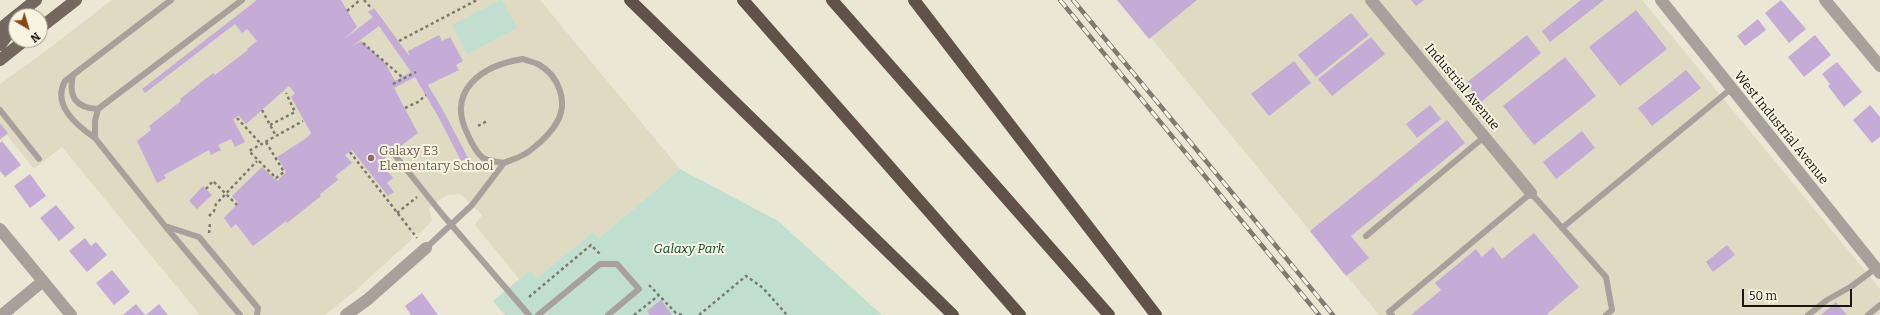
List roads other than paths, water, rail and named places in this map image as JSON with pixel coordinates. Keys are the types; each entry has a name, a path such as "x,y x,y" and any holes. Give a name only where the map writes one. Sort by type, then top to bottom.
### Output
{"highway":[{"path":"630,0 953,315"},
{"path":"743,0 1020,315"},
{"path":"832,0 1109,315"},
{"path":"914,0 1156,315"}],"main road":[{"path":"48,22 76,0"},
{"path":"0,29 8,22"},
{"path":"0,45 8,34"},
{"path":"0,60 15,48"}],"street":[{"name":"Industrial Avenue","path":"1371,0 1531,193"},
{"name":"West Industrial Avenue","path":"1661,0 1878,270"},
{"path":"1825,0 1880,66"},
{"path":"0,229 71,315"},
{"path":"353,313 426,248"},
{"path":"2,315 43,281"}],"lane":[{"path":"171,0 65,81 62,87 61,102 80,128 94,138 165,226 240,315"},
{"path":"94,138 95,121 98,110 242,0"},
{"path":"426,248 472,205 504,163 531,151 548,136 557,122 561,114 562,92 548,72 537,64 523,59 506,62 482,73 467,86 461,100 460,112 463,123 473,144 483,158 504,163"},
{"path":"73,75 71,86 73,96 78,104 98,110"},
{"path":"1562,228 1732,88"},
{"path":"0,110 38,159"},
{"path":"1366,236 1484,137"},
{"path":"394,154 529,315"},
{"path":"1392,315 1389,312 1531,193 1606,277 1614,313 1606,315"},
{"path":"165,226 199,237 258,308 257,315"},
{"path":"538,315 600,264 617,264 639,289 608,315"},
{"path":"1808,315 1827,300 1878,270"},
{"path":"1868,315 1880,305"}],"railway":[{"path":"1060,0 1319,315"},
{"path":"1073,0 1333,315"}],"place":[{"name":"Galaxy E3 Elementary School","path":"371,158"}],"park label":[{"name":"Galaxy Park","path":"689,249"}]}
